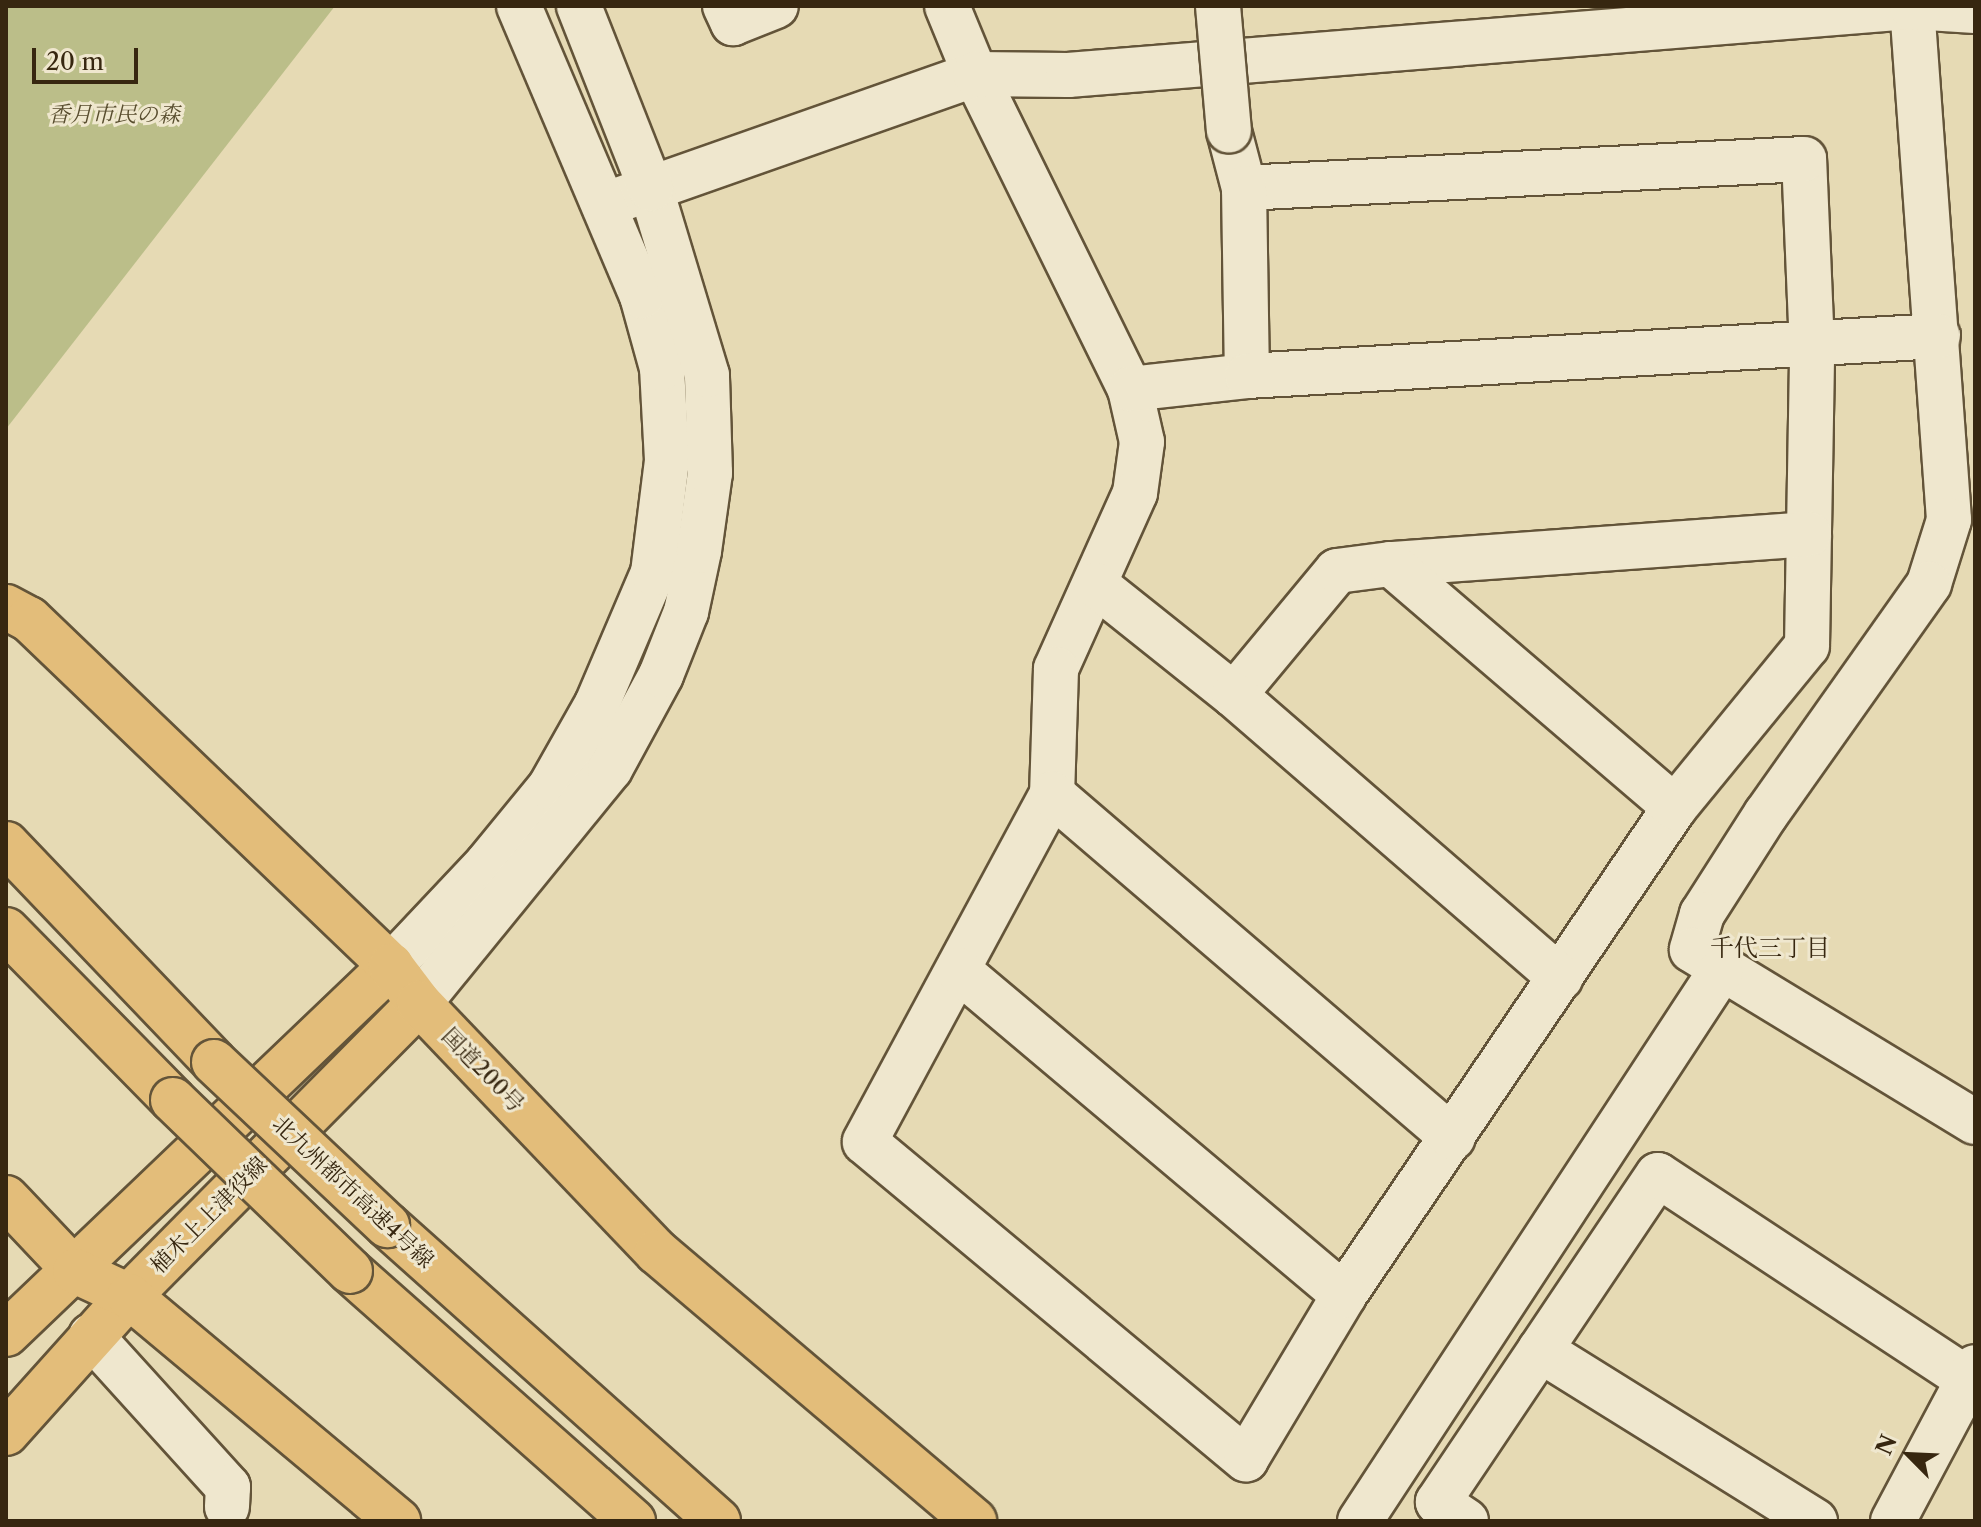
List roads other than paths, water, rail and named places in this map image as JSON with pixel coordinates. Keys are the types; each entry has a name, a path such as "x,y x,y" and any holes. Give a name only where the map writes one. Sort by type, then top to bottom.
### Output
{"main road":[{"name":"国道200号","path":"6,607 29,619 391,966 419,1003 657,1252 974,1521"},
{"name":"北九州都市高速4号線","path":"6,844 214,1062 387,1225 718,1521"},
{"path":"6,930 173,1100 350,1271 633,1521"},
{"path":"6,1334 391,966"},
{"name":"植木上上津役線","path":"6,1433 129,1296 419,1003"},
{"path":"6,1198 75,1271 129,1296 398,1521"}],"street":[{"path":"391,966 487,864 550,787 597,704 653,573 667,460 662,368 642,296 519,6"},
{"path":"419,1003 610,769 661,675 686,612 710,473 707,375 651,189 579,6"},
{"path":"725,6 733,23 776,6"},
{"path":"947,6 975,74 1130,389 1142,442 1135,493 1056,669 1052,794 865,1142 1246,1459 1344,1295 1675,807 1807,646 1812,348 1804,159 1244,188"},
{"path":"1218,6 1229,131 1244,188 1247,376"},
{"path":"604,205 975,74 1068,75 1912,7 1975,11"},
{"path":"1912,7 1949,520 1929,584 1702,914 1692,950 1720,972 1975,1122"},
{"path":"1130,389 1247,376 1812,348 1938,336"},
{"path":"1234,695 1337,571 1391,564 1809,534"},
{"path":"1391,564 1675,807"},
{"path":"1096,585 1234,695 1561,978"},
{"path":"1052,794 1453,1138"},
{"path":"958,970 1344,1295"},
{"path":"1360,1521 1720,972"},
{"path":"1443,1515 1540,1350 1658,1175 1973,1377 1893,1521"},
{"path":"91,1336 228,1487 226,1516"},
{"path":"1540,1350 1815,1521"}],"district":[{"name":"千代三丁目","path":"1770,948"}],"park label":[{"name":"香月市民の森","path":"114,115"}]}
